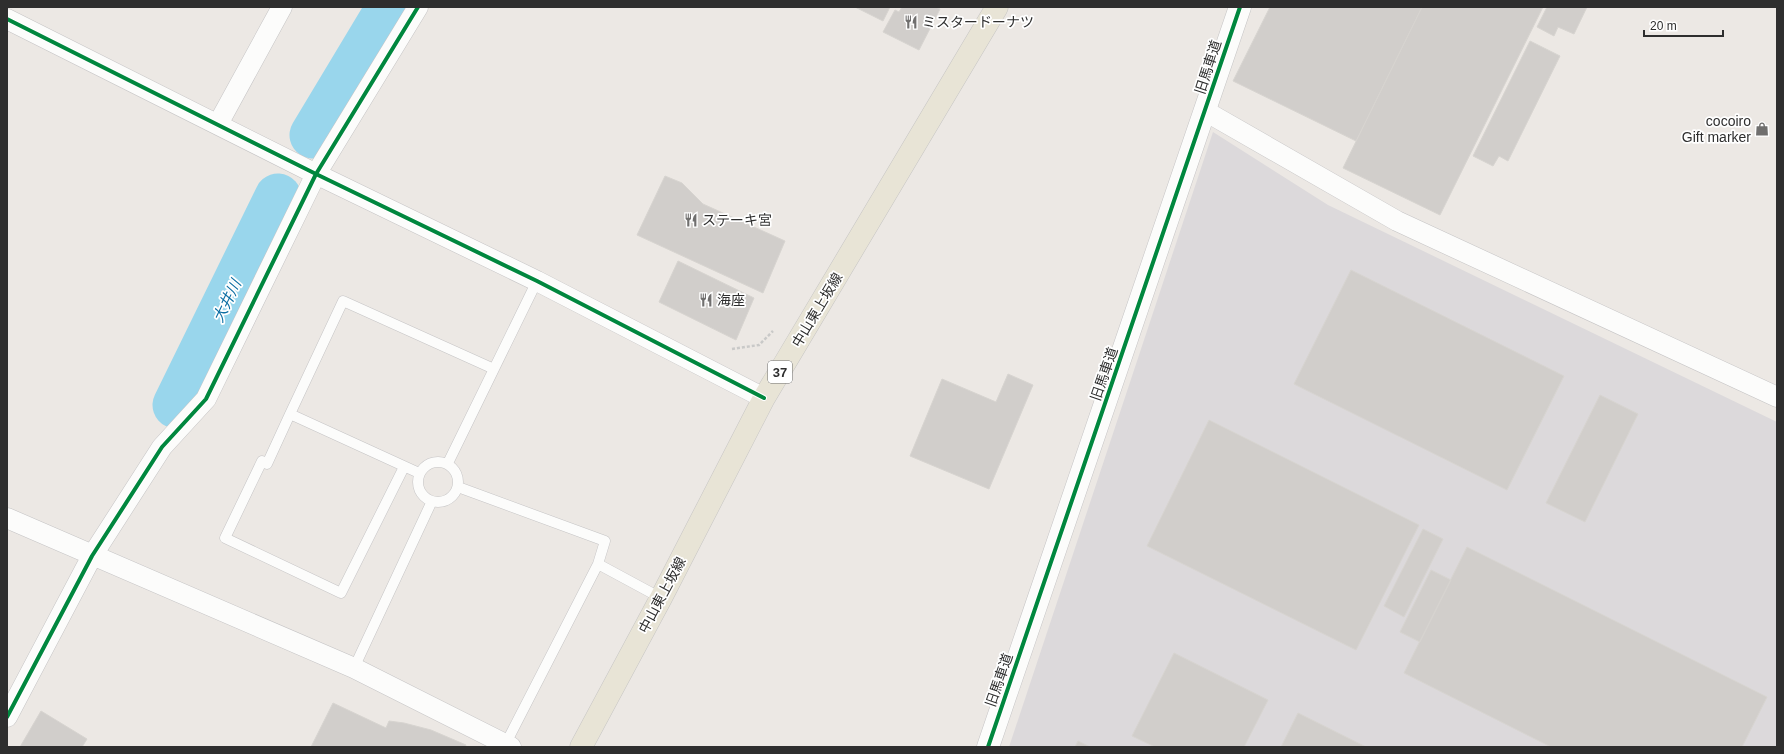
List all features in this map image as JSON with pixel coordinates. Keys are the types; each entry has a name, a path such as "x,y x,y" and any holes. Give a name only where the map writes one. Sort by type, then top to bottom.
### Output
{"main road":[{"name":"中山東上坂線","path":"581,747 661,598 764,398 997,7"}],"street":[{"path":"218,124 282,7"},
{"path":"7,717 92,556 162,447 206,398 316,174 418,7"},
{"name":"旧馬車道","path":"988,747 1240,7"},
{"path":"7,18 316,174 537,281 764,398"},
{"path":"1205,111 1397,221 1777,397"},
{"path":"7,518 354,668 507,746"}],"lane":[{"path":"448,464 537,281"},
{"path":"404,467 341,594 225,538 262,461 267,464 343,301 494,369"},
{"path":"290,414 419,474"},
{"path":"442,461 448,464 458,474 458,487 456,493 445,501 432,501 421,493 418,487 419,474 428,463 442,461"},
{"path":"458,487 604,541 598,564 507,746"},
{"path":"354,668 432,501"},
{"path":"598,564 661,598"}],"shaded area":[{"path":"1213,132 1328,205 1777,422 1777,747 1009,747"}],"building":[{"path":"855,7 890,7 883,21"},
{"name":"ミスタードーナツ","path":"902,7 935,7 940,9 919,50 883,32 895,10 899,12"},
{"path":"1270,7 1422,7 1356,141 1233,81"},
{"path":"1422,7 1543,7 1440,215 1343,168"},
{"path":"1547,7 1587,7 1574,34 1558,27 1554,36 1537,27"},
{"path":"1530,41 1560,56 1508,161 1499,156 1493,166 1473,156"},
{"name":"ステーキ宮","path":"665,176 682,183 703,204 785,241 763,293 637,235"},
{"name":"海座","path":"678,261 754,298 736,340 659,302"},
{"path":"1351,270 1564,376 1507,490 1294,384"},
{"path":"1008,374 1033,385 989,489 910,456 942,379 996,402"},
{"path":"1600,395 1638,414 1585,522 1546,503"},
{"path":"1209,420 1419,525 1356,650 1147,546"},
{"path":"1423,529 1443,539 1404,617 1384,606"},
{"path":"1467,547 1767,697 1742,747 1551,747 1404,673"},
{"path":"1431,570 1451,580 1420,642 1400,632"},
{"path":"1174,653 1268,700 1244,747 1155,747 1132,736"},
{"path":"333,703 386,728 389,721 404,723 431,730 466,745 465,747 311,747"},
{"path":"41,711 87,739 82,747 20,747"},
{"path":"1298,713 1366,747 1281,747"},
{"path":"1078,741 1090,747 1075,747"}],"waterway":[{"name":"大井川","path":"313,135 390,7"},
{"name":"大井川","path":"176,405 278,197"}],"cycle path":[{"path":"7,717 92,556 162,447 206,399 316,174 418,7"},
{"path":"988,747 1240,7"},
{"path":"7,19 316,174 537,281 764,398"}],"place":[{"name":"ミスタードーナツ","path":"911,22"},
{"name":"cocoiro Gift marker","path":"1762,129"},
{"name":"ステーキ宮","path":"691,220"},
{"name":"海座","path":"706,300"}]}
